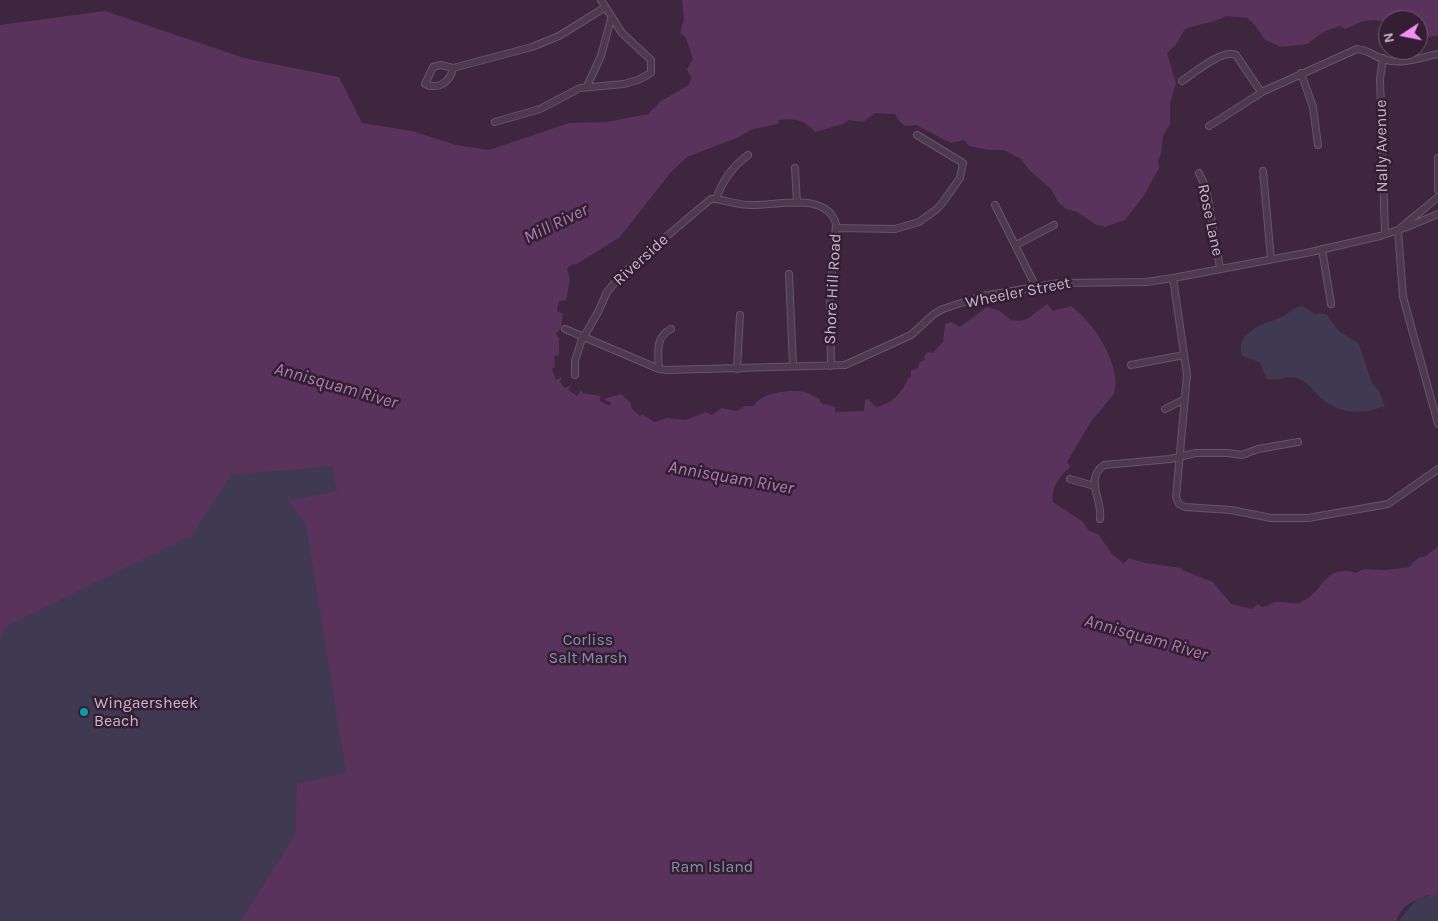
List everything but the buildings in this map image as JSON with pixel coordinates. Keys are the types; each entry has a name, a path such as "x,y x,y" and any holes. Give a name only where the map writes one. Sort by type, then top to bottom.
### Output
{"street":[{"path":"495,122 540,109 587,86 624,84 648,76 653,68 648,56 622,33 604,8 601,0"},
{"path":"453,68 443,84 438,87 433,88 425,84 432,67 442,65 453,68 532,47 575,28 604,8"},
{"path":"587,86 601,56 611,19"},
{"path":"1209,126 1261,92 1357,49 1378,55"},
{"path":"1182,81 1220,57 1232,53 1236,55 1261,92"},
{"name":"Nally Avenue","path":"1383,60 1380,79 1385,234"},
{"path":"1302,74 1313,107 1318,145"},
{"path":"836,228 895,229 918,222 938,209 960,178 963,163 917,135"},
{"path":"716,199 722,182 730,171 748,155"},
{"path":"1438,158 1438,190"},
{"path":"795,168 797,204"},
{"path":"1264,171 1271,259"},
{"name":"Rose Lane","path":"1199,173 1206,188 1220,268"},
{"path":"1438,197 1398,230 1403,297 1438,424"},
{"name":"Shore Hill Road","path":"716,199 750,206 797,204 818,206 830,211 834,216 836,228 830,309 831,366"},
{"name":"Riverside","path":"583,337 614,282 705,203 716,199"},
{"path":"995,205 1036,287"},
{"name":"Wheeler Street","path":"565,329 659,369 845,366 911,335 934,314 943,309 982,296 1074,282 1146,282 1174,278 1322,249 1385,234 1438,214"},
{"path":"1016,245 1054,226"},
{"path":"1322,249 1331,304"},
{"path":"789,274 793,366"},
{"path":"1174,278 1187,375 1176,497 1179,504 1185,507 1231,510 1271,518 1308,518 1388,504 1438,469"},
{"path":"736,368 740,315"},
{"path":"659,369 659,343 662,336 671,329"},
{"path":"575,375 575,361 583,337"},
{"path":"1131,365 1184,355"},
{"path":"1165,409 1185,399"},
{"path":"1100,519 1102,509 1094,486 1096,475 1104,465 1170,459 1213,452 1242,455 1258,448 1298,442"},
{"path":"1070,479 1094,486"}],"green space":[{"path":"1303,306 1315,314 1326,314 1339,331 1359,344 1372,383 1379,391 1385,406 1360,412 1336,408 1297,378 1267,379 1259,362 1242,356 1241,347 1243,340 1253,330"},
{"name":"Wingaersheek Beach","path":"316,438 828,921 0,921 0,609 196,486"},
{"path":"1438,893 1438,921 1398,921 1417,899 1430,895 1432,898"}],"water":[{"path":"682,0 1438,0 1438,36 1428,37 1428,10 1378,10 1378,20 1367,21 1346,29 1340,26 1325,31 1307,44 1281,47 1265,40 1255,25 1247,18 1226,16 1185,29 1175,46 1167,53 1176,83 1170,104 1170,124 1163,136 1161,154 1158,160 1159,168 1143,197 1125,220 1105,227 1095,224 1077,212 1066,209 1058,202 1051,189 1028,169 1021,159 1004,150 988,150 969,146 964,140 951,143 916,125 905,126 895,114 875,113 863,122 849,120 843,124 815,132 803,122 790,119 779,120 778,124 753,129 739,137 687,157 671,172 620,237 567,269 570,280 566,300 559,301 557,311 563,314 561,328 556,334 559,338 559,355 554,356 555,367 552,369 556,380 562,377 560,382 565,388 571,385 568,390 577,396 581,390 583,393 600,396 600,401 610,406 611,403 604,399 621,394 630,402 632,409 640,416 642,414 654,422 667,418 686,420 705,412 712,415 722,408 737,411 745,406 754,406 763,397 792,391 811,394 820,399 820,403 835,407 835,412 864,411 865,400 868,399 876,407 882,406 896,397 908,378 911,377 911,370 917,369 920,362 925,360 924,356 928,352 933,353 943,342 945,324 951,322 960,327 987,307 1000,311 1011,320 1019,321 1027,319 1047,304 1053,311 1071,306 1080,313 1097,333 1110,358 1116,383 1114,394 1090,423 1067,462 1070,467 1062,475 1055,487 1053,502 1083,522 1089,531 1098,534 1112,554 1123,563 1122,565 1129,558 1145,563 1182,568 1182,570 1213,582 1231,604 1252,609 1258,604 1262,607 1276,602 1299,603 1307,599 1324,581 1337,572 1356,573 1364,569 1386,570 1409,567 1418,558 1426,556 1438,546 1438,893 1432,898 1429,895 1405,907 1397,921 240,921 295,836 297,784 346,773 306,524 288,501 337,491 332,466 231,475 192,535 5,627 0,640 0,25 105,11 244,58 339,77 362,123 412,131 456,145 489,150 569,123 607,122 648,114 661,101 689,85 691,78 687,69 693,59 686,38 680,33 684,19"}],"place":[{"name":"Wingaersheek Beach","path":"84,712"}],"water label":[{"name":"Mill River","path":"556,224"},
{"name":"Annisquam River","path":"336,386"},
{"name":"Annisquam River","path":"731,478"},
{"name":"Annisquam River","path":"1146,638"}],"park label":[{"name":"Corliss Salt Marsh","path":"588,649"},
{"name":"Ram Island","path":"712,867"}]}
